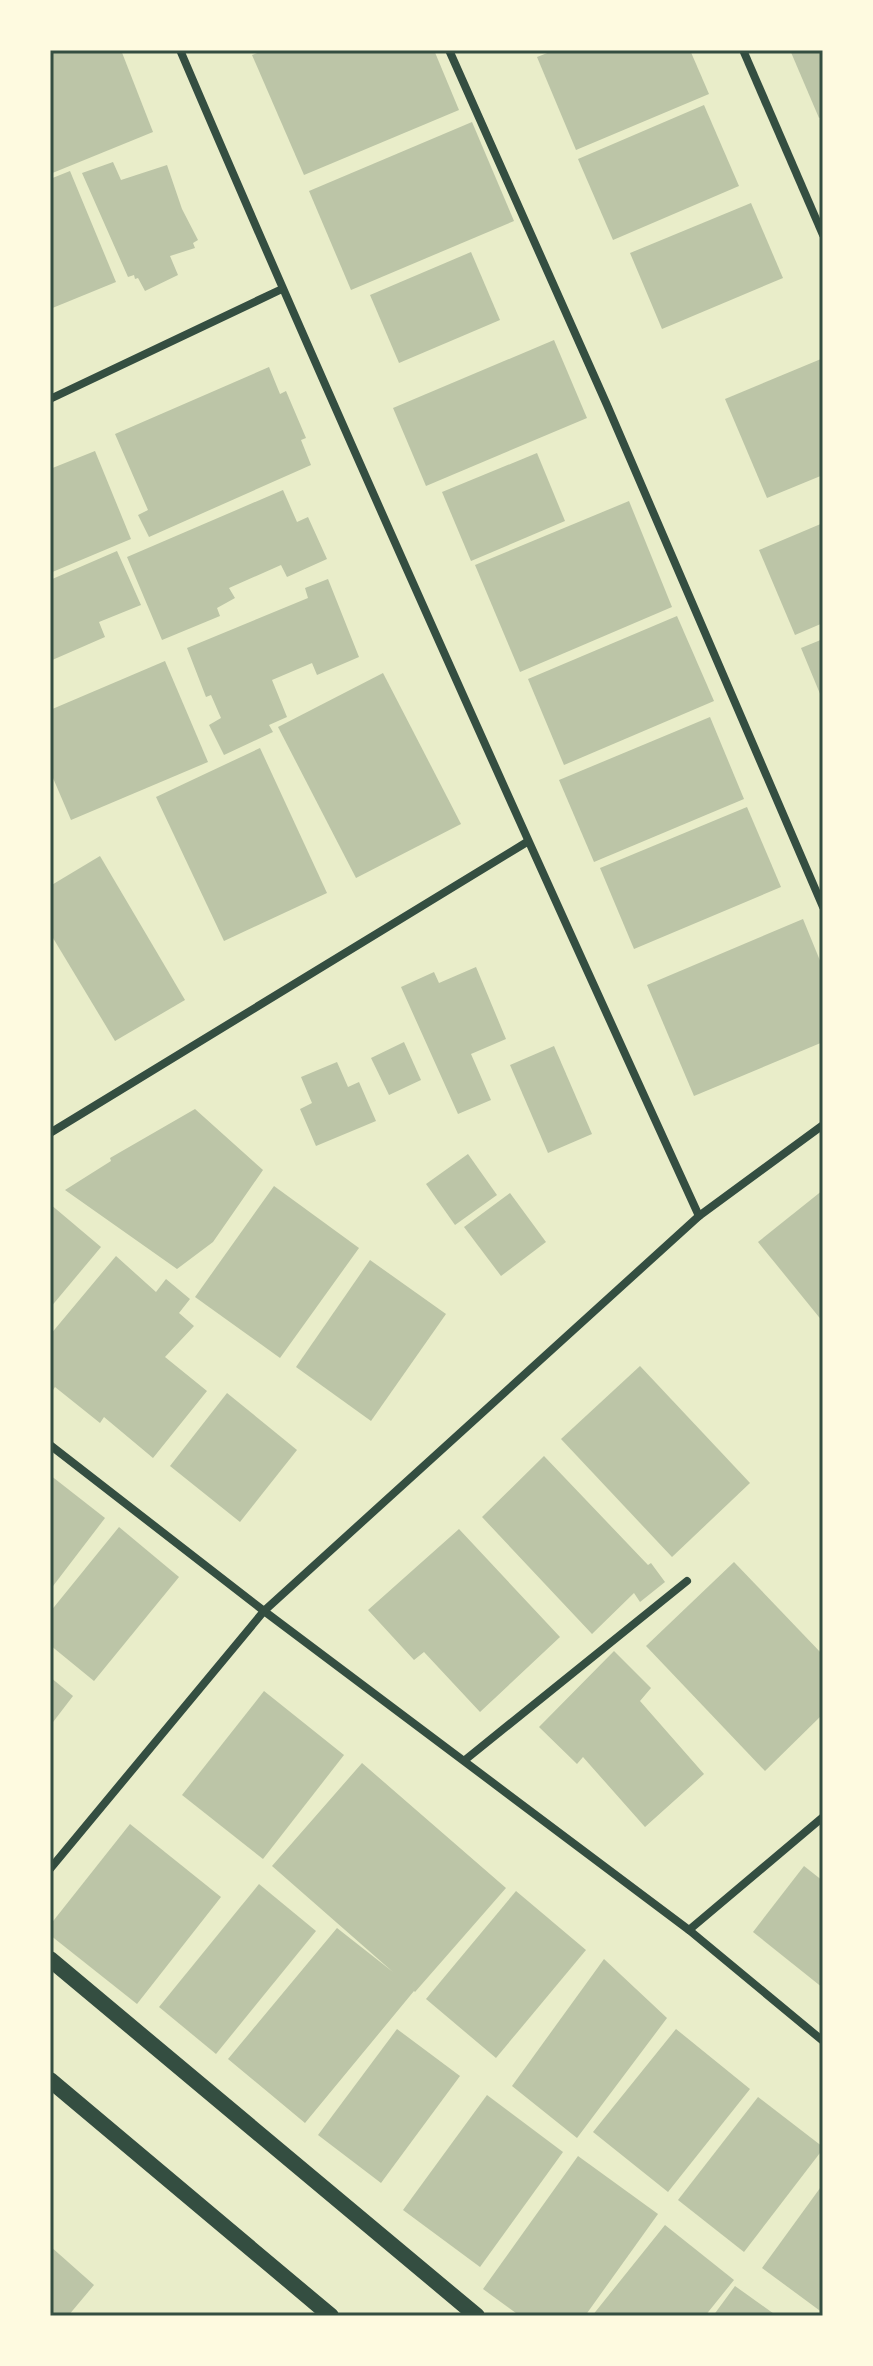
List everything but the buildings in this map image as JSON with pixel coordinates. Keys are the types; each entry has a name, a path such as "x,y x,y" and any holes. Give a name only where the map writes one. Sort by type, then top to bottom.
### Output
{"main road":[{"path":"50,1959 477,2316"},
{"path":"50,2080 331,2316"}],"street":[{"path":"180,50 282,289 527,842 699,1216"},
{"path":"449,50 607,405 823,907"},
{"path":"743,50 823,235"},
{"path":"50,399 282,289"},
{"path":"50,1133 527,842"},
{"path":"50,1869 264,1611 699,1216 823,1125"},
{"path":"50,1445 264,1611 689,1930 823,2041"},
{"path":"465,1760 687,1581"},
{"path":"689,1930 823,1817"}]}
